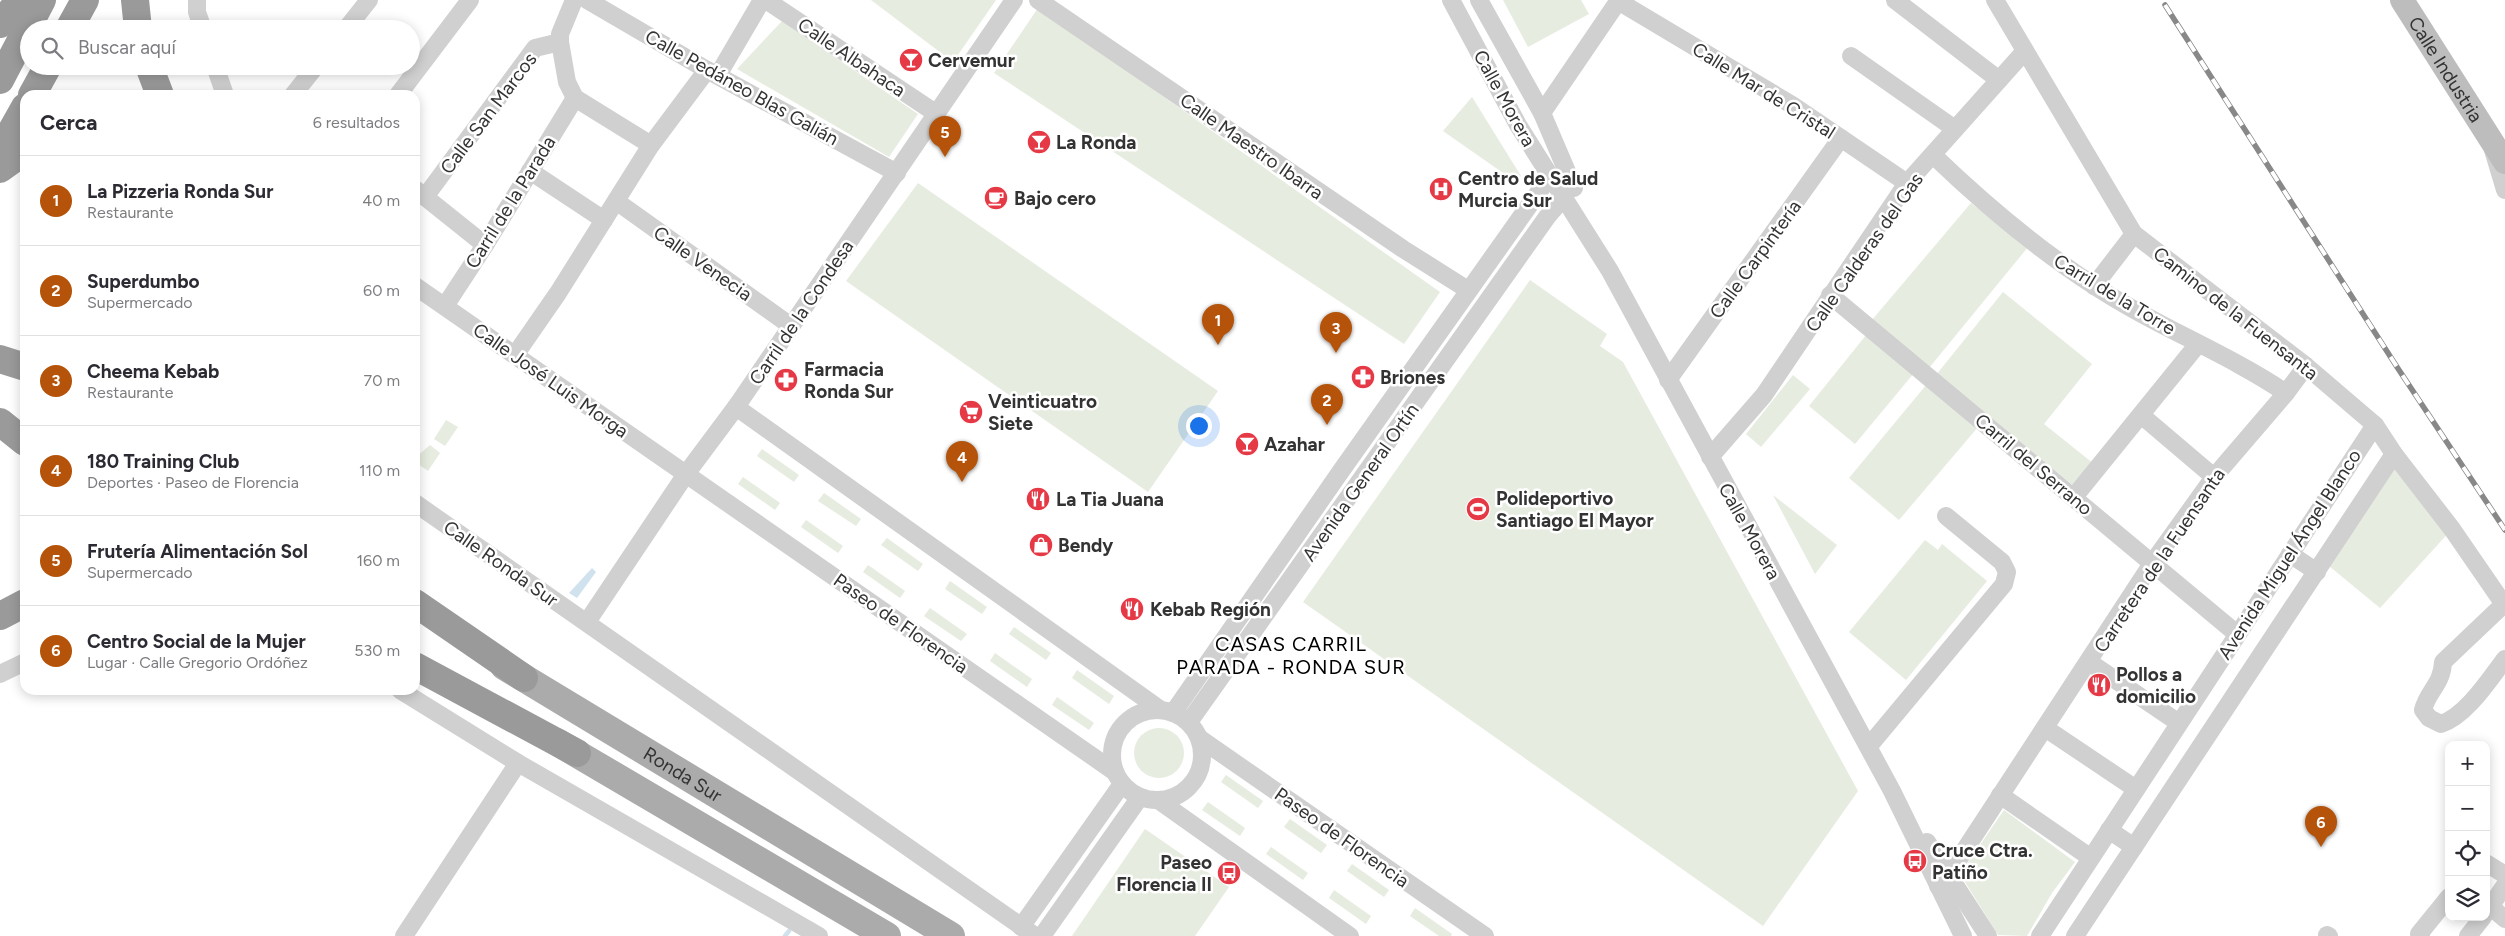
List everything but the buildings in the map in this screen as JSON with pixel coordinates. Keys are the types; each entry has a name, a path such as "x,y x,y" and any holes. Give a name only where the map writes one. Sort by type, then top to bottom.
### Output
{"highway":[{"path":"0,24 20,0"},
{"path":"32,20 42,0"},
{"path":"74,20 85,0"},
{"path":"135,0 137,20"},
{"path":"0,80 20,42"},
{"path":"35,90 43,75"},
{"path":"152,75 158,90"},
{"path":"0,151 20,116"},
{"path":"0,169 20,155"},
{"path":"0,359 20,365"},
{"path":"0,422 20,438"},
{"path":"0,616 20,606"},
{"path":"420,606 524,678"},
{"path":"0,636 20,626"},
{"path":"420,669 577,754"}],"main road":[{"name":"Calle Industria","path":"2402,0 2498,144 2504,179"},
{"path":"0,359 20,371"},
{"path":"0,417 20,428"},
{"name":"Ronda Sur","path":"420,615 951,936"},
{"name":"Ronda Sur","path":"420,658 577,754 887,936"}],"street":[{"path":"196,0 200,20"},
{"path":"353,20 369,0"},
{"path":"420,66 470,0"},
{"path":"574,0 560,34 560,42 567,82 575,98 651,145"},
{"name":"Calle Pedáneo Blas Galián","path":"587,0 713,72 897,172"},
{"path":"515,355 558,293 651,145 713,72 762,0"},
{"name":"Calle Albahaca","path":"766,0 937,114"},
{"name":"Carril de la Condesa","path":"587,622 686,474 736,407 1014,0"},
{"name":"Calle Maestro Ibarra","path":"1038,0 1403,250 1468,290"},
{"name":"Calle Morera","path":"1452,0 1518,124 1550,176"},
{"name":"Calle Morera","path":"1479,0 1542,113 1568,189 1668,380 1892,791 1944,880 1988,936"},
{"path":"1895,0 1999,80"},
{"name":"Camino de la Fuensanta","path":"1995,0 2024,52 2134,234 2306,366 2376,425 2394,454 2452,528 2504,605"},
{"path":"1542,113 1619,1"},
{"name":"Calle Mar de Cristal","path":"1619,1 1792,104 1907,183"},
{"name":"Calle San Marcos","path":"420,193 535,48 560,42"},
{"name":"Calle Calderas del Gas","path":"1710,457 1764,396 1830,295 1907,183 1934,156 1955,129 2024,52"},
{"path":"1851,56 1955,129"},
{"path":"218,75 223,90"},
{"path":"299,90 310,75"},
{"path":"402,90 413,75"},
{"name":"Carril de la Parada","path":"444,306 485,246 575,98"},
{"name":"Calle Carpintería","path":"1668,380 1841,138"},
{"name":"Carril de la Torre","path":"1934,156 1968,189 2040,247 2094,286 2198,344 2256,373 2286,393"},
{"path":"530,171 604,220"},
{"path":"1550,176 1568,189"},
{"name":"Avenida General Ortín","path":"1167,711 1550,176"},
{"name":"Avenida General Ortín","path":"1189,722 1568,189"},
{"path":"420,193 485,246"},
{"name":"Calle Venecia","path":"616,201 791,326"},
{"path":"2094,286 2134,234"},
{"name":"Calle José Luis Morga","path":"420,289 686,474"},
{"name":"Carril del Serrano","path":"1830,295 2153,562 2237,634"},
{"path":"2074,497 2198,344"},
{"name":"Carretera de la Fuensanta","path":"1944,880 2153,562 2214,477 2286,393 2306,366"},
{"path":"736,407 1167,711 1189,722 1199,738 1202,757 1198,776 1185,791 1177,796 1158,800 1140,797 1118,778 1112,752 1118,732 1132,717 1146,711 1167,711"},
{"path":"2138,418 2214,477"},
{"name":"Avenida Miguel Ángel Blanco","path":"2040,936 2376,425"},
{"name":"Avenida Miguel Ángel Blanco","path":"2075,936 2394,454"},
{"name":"Paseo de Florencia","path":"686,474 1118,778"},
{"name":"Calle Ronda Sur","path":"420,506 1028,931"},
{"path":"1869,746 2004,584 2007,572 2002,562 1946,516"},
{"path":"2290,554 2317,572"},
{"path":"2504,605 2443,662 2443,676 2425,700 2423,710 2429,718 2441,724 2458,716 2505,660"},
{"path":"2089,662 2179,723"},
{"path":"0,674 20,664"},
{"path":"408,695 518,763 819,936"},
{"path":"2045,728 2136,789"},
{"name":"Paseo de Florencia","path":"1199,738 1485,936"},
{"path":"404,936 518,763"},
{"path":"1028,931 1118,778"},
{"path":"2000,795 2091,858"},
{"path":"1042,936 1140,797"},
{"path":"1158,800 1350,936"},
{"path":"2109,830 2134,847"},
{"path":"2490,866 2505,876"},
{"name":"Calle Morera","path":"1944,880 1963,936"},
{"path":"2490,908 2505,885"},
{"path":"2421,936 2419,934 2445,902"},
{"path":"2490,914 2505,919"},
{"path":"2087,917 2088,936"},
{"path":"2468,936 2480,921"}],"shaded area":[{"path":"871,0 996,0 953,62"},
{"path":"1503,0 1581,0 1589,14 1528,47"},
{"path":"1038,8 1440,292 1404,344 994,73"},
{"path":"782,21 918,114 889,157 737,69"},
{"path":"1472,97 1521,176 1516,182 1443,131"},
{"path":"918,183 1218,391 1148,492 846,281"},
{"path":"1971,203 2028,247 1929,368 1872,320"},
{"path":"1530,280 1607,334 1600,346 1623,362 1858,791 1763,926 1303,602"},
{"path":"2003,292 2092,364 2044,424 2094,464 2075,487 1936,375"},
{"path":"1867,334 1914,373 1855,444 1809,406"},
{"path":"1793,375 1810,389 1761,447 1746,434"},
{"path":"1927,384 1978,427 1899,520 1849,478"},
{"path":"446,420 458,427 445,446 434,439"},
{"path":"430,445 440,453 428,471 420,465 420,454"},
{"path":"762,449 799,475 794,482 757,456"},
{"path":"2394,454 2452,529 2380,608 2323,561"},
{"path":"743,477 780,503 775,510 738,484"},
{"path":"824,493 861,519 856,526 818,501"},
{"path":"1773,495 1837,545 1815,574"},
{"path":"806,520 843,546 838,553 801,527"},
{"path":"887,538 923,564 918,571 881,545"},
{"path":"1925,540 1938,550 1942,544 1987,581 1906,680 1849,632"},
{"path":"868,565 905,591 900,598 863,572"},
{"path":"950,581 987,607 982,614 945,589"},
{"path":"930,608 967,634 961,641 924,616"},
{"path":"1014,627 1051,653 1046,660 1009,634"},
{"path":"995,653 1032,679 1027,687 990,661"},
{"path":"1077,670 1114,696 1109,704 1072,678"},
{"path":"1057,697 1094,723 1089,730 1052,705"},
{"path":"1154,728 1164,728 1177,735 1184,748 1184,758 1177,771 1164,778 1154,778 1145,774 1138,767 1134,758 1134,748 1138,739 1145,732"},
{"path":"1226,775 1263,801 1258,808 1221,782"},
{"path":"1208,802 1245,828 1240,836 1202,810"},
{"path":"2004,810 2075,862 2052,893 2027,936 1998,935 1960,874"},
{"path":"1290,819 1327,845 1321,853 1284,827"},
{"path":"1145,829 1229,887 1195,936 1072,936"},
{"path":"1271,847 1308,873 1303,880 1266,854"},
{"path":"1352,864 1389,890 1384,897 1347,871"},
{"path":"1334,890 1371,916 1366,924 1329,898"},
{"path":"1415,908 1452,934 1451,936 1439,936 1410,916"}],"water":[{"path":"592,568 596,572 577,598 569,593"}],"waterway":[{"path":"785,936 789,931"}],"railway":[{"path":"2165,5 2397,367 2505,530"}],"place":[{"name":"Cervemur","path":"911,60"},
{"name":"La Ronda","path":"1039,142"},
{"name":"Frutería Alimentación Sol","path":"945,157"},
{"name":"Centro de Salud Murcia Sur","path":"1441,189"},
{"name":"Bajo cero","path":"996,198"},
{"name":"La Pizzeria Ronda Sur","path":"1218,345"},
{"name":"Cheema Kebab","path":"1336,353"},
{"name":"Briones","path":"1363,377"},
{"name":"Farmacia Ronda Sur","path":"786,380"},
{"name":"Veinticuatro Siete","path":"971,412"},
{"name":"Superdumbo","path":"1327,425"},
{"name":"Azahar","path":"1247,444"},
{"name":"180 Training Club","path":"962,482"},
{"name":"La Tia Juana","path":"1038,499"},
{"name":"Polideportivo Santiago El Mayor","path":"1478,509"},
{"name":"Bendy","path":"1041,545"},
{"name":"Kebab Región","path":"1132,609"},
{"name":"Pollos a domicilio","path":"2099,685"},
{"name":"Centro Social de la Mujer","path":"2321,847"},
{"name":"Cruce Ctra. Patiño","path":"1915,861"},
{"name":"Paseo Florencia II","path":"1229,873"}],"district":[{"name":"CASAS CARRIL PARADA - RONDA SUR","path":"1291,656"}]}
